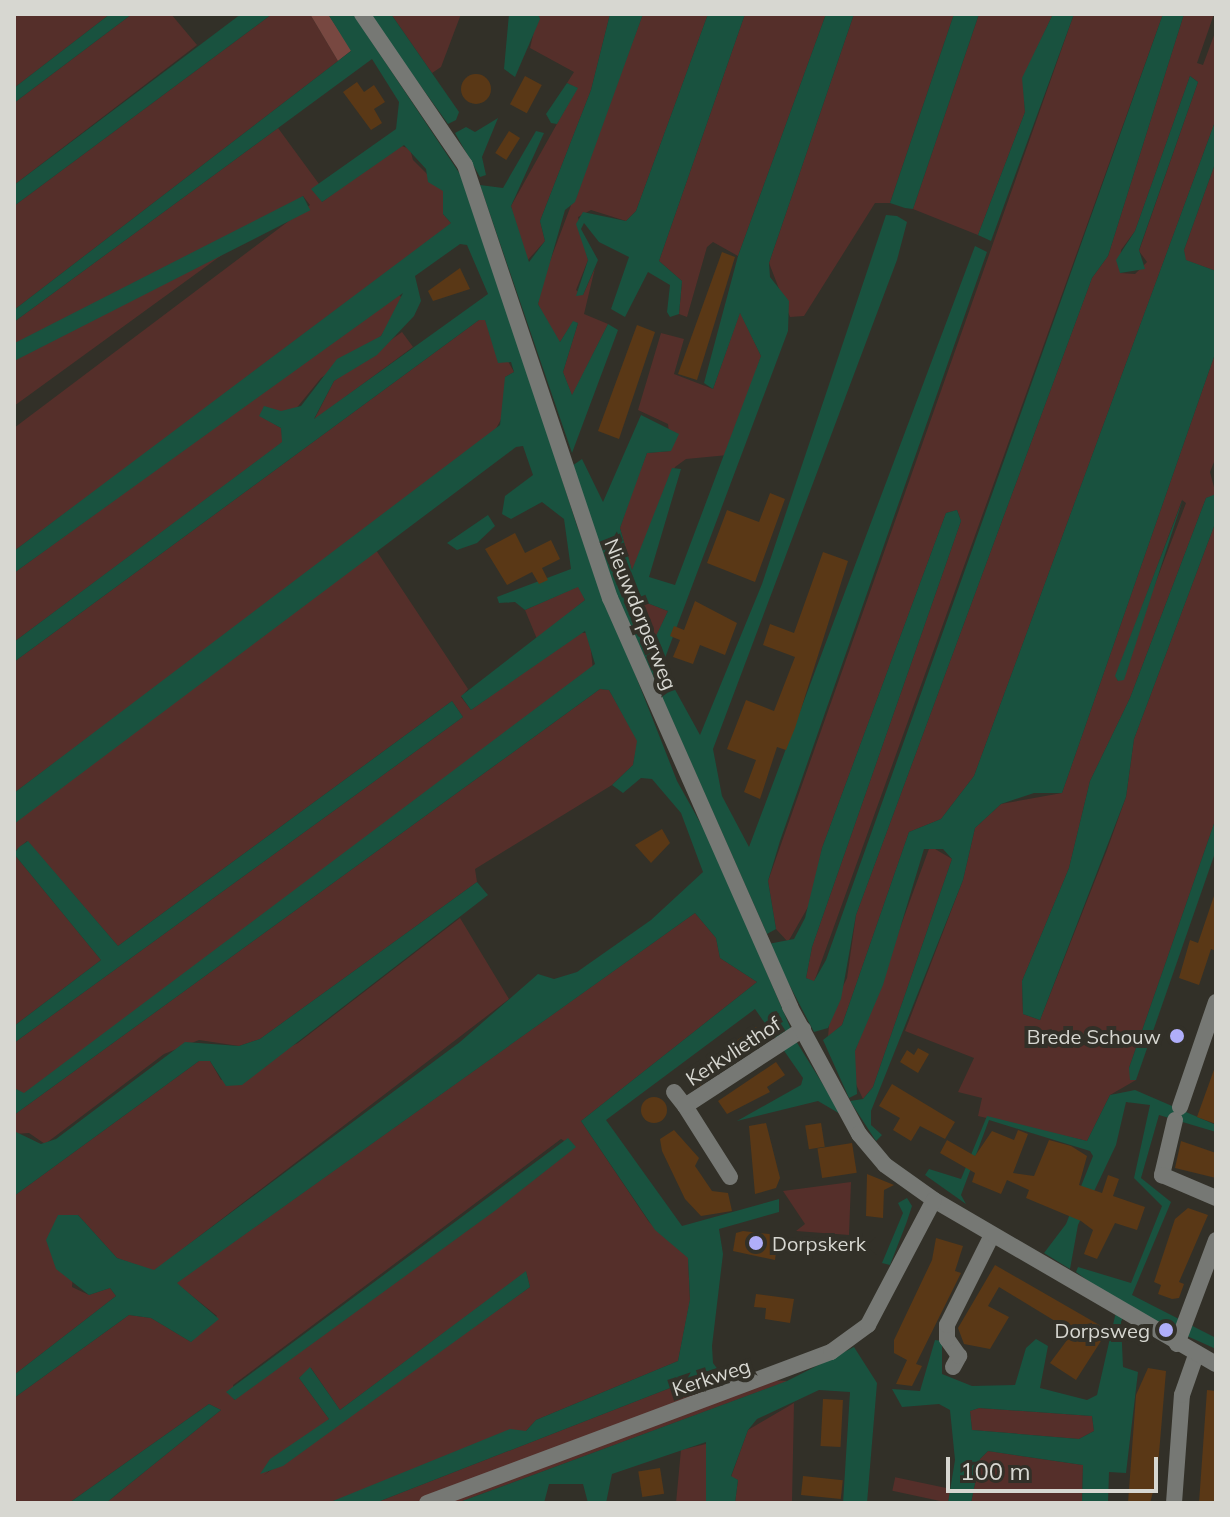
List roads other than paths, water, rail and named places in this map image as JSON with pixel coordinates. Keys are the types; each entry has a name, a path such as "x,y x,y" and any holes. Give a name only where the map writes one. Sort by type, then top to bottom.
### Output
{"street":[{"name":"Nieuwdorperweg","path":"362,14 465,165 610,598 803,1029 868,1148 934,1200"},
{"path":"1216,1002 1178,1113 1162,1175 1216,1198"},
{"name":"Kerkvliethof","path":"685,1106 803,1029"},
{"name":"Kerkvliethof","path":"674,1092 730,1177"},
{"path":"934,1200 1129,1317 1182,1334 1196,1355 1216,1364"},
{"name":"Kerkweg","path":"427,1503 831,1352 874,1316 934,1200"},
{"path":"953,1367 958,1351 947,1339 947,1325 992,1235"},
{"path":"1182,1334 1216,1240"},
{"path":"1174,1503 1182,1395 1196,1355"}],"place":[{"name":"Brede Schouw","path":"1177,1036"},
{"name":"Dorpskerk","path":"756,1243"},
{"name":"Dorpsweg","path":"1166,1330"}]}
